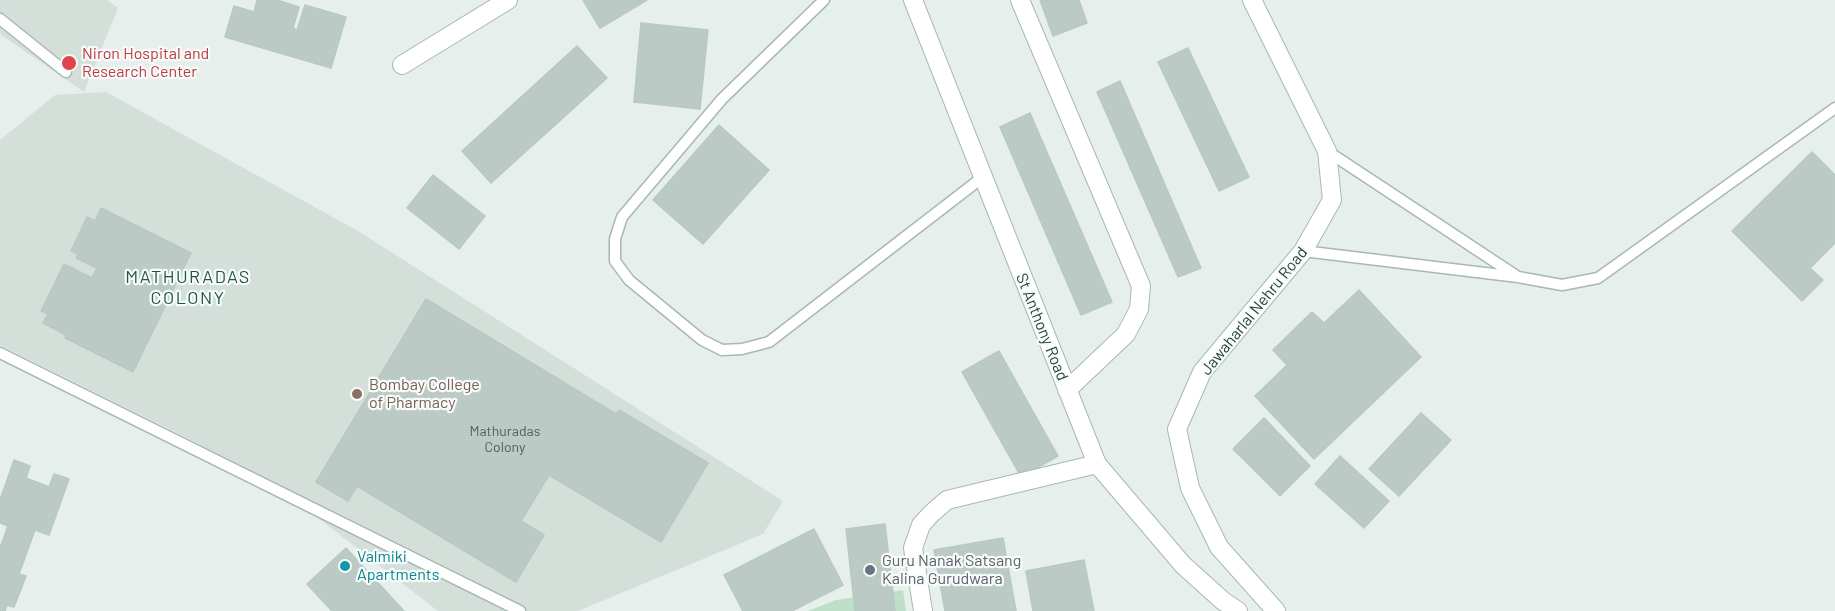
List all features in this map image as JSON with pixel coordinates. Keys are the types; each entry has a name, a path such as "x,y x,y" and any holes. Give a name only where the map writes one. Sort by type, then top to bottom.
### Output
{"street":[{"path":"402,64 508,0"},
{"name":"St Anthony Road","path":"913,0 1097,464 1183,566 1238,611"},
{"path":"1020,0 1141,286 1139,309 1126,334 1067,390"},
{"name":"Jawaharlal Nehru Road","path":"1251,0 1327,151 1332,200 1303,251 1202,372 1177,429 1190,488 1219,548 1276,611"},
{"path":"923,611 913,548 921,525 947,500 1097,464"}],"lane":[{"path":"824,0 723,99 622,217 615,239 615,261 629,280 702,340 722,350 742,349 769,342 983,177"},
{"path":"0,19 66,72"},
{"path":"1303,251 1518,277 1562,285 1598,278 1834,111"},
{"path":"1327,151 1518,277"},
{"path":"0,353 520,611"}],"shaded area":[{"name":"Niron Hospital and Research Center","path":"0,0 107,0 118,8 84,92 0,34"},
{"name":"Bombay College of Pharmacy","path":"106,92 358,231 783,501 763,534 578,611 438,611 322,521 199,444 0,345 0,140 55,95"}],"green space":[{"path":"903,590 906,611 808,611 836,600"}],"building":[{"path":"257,0 277,0 299,7 293,28 297,30 305,5 346,17 331,68 225,37 234,6 254,12"},
{"path":"583,0 647,0 600,28"},
{"path":"1040,0 1079,0 1087,23 1053,36"},
{"path":"641,23 708,30 700,109 634,102"},
{"path":"577,46 607,78 491,183 462,151"},
{"path":"1188,48 1249,177 1219,191 1158,62"},
{"path":"1120,81 1201,268 1178,277 1097,92"},
{"path":"1030,113 1112,302 1081,315 1000,127"},
{"path":"719,125 769,170 703,244 653,200"},
{"path":"1812,152 1835,175 1835,243 1810,268 1823,280 1802,301 1732,231"},
{"path":"433,175 485,216 459,249 407,208"},
{"path":"101,208 191,253 133,372 65,338 66,335 43,323 48,314 41,311 64,264 92,278 97,268 76,258 78,254 71,251 87,217 95,221"},
{"path":"1359,290 1421,357 1314,459 1255,396 1287,365 1273,350 1312,312 1324,323"},
{"name":"Bombay College of Pharmacy","path":"426,299 616,414 619,410 708,463 661,542 549,475 521,521 544,535 516,582 357,486 348,501 316,482"},
{"path":"999,351 1058,456 1021,477 962,372"},
{"path":"1421,413 1451,440 1399,496 1369,469"},
{"path":"1264,418 1310,466 1280,496 1233,449"},
{"path":"1340,456 1389,501 1364,528 1315,484"},
{"path":"14,460 30,466 26,478 49,487 54,474 69,479 49,535 35,530 19,574 26,576 14,607 7,605 5,611 0,611 0,548 8,526 0,523 0,500"},
{"name":"Guru Nanak Satsang Kalina Gurudwara","path":"885,524 895,611 855,611 846,529"},
{"path":"814,529 843,585 792,611 743,611 724,575"},
{"path":"1003,538 1016,611 945,611 934,550"},
{"name":"Valmiki Apartments","path":"346,548 404,611 332,611 307,584"},
{"path":"1084,560 1094,611 1033,611 1026,571"}],"place":[{"name":"Niron Hospital and Research Center","path":"69,63"},
{"name":"Bombay College of Pharmacy","path":"357,394"},
{"name":"Valmiki Apartments","path":"345,566"},
{"name":"Guru Nanak Satsang Kalina Gurudwara","path":"870,570"}],"district":[{"name":"MATHURADAS COLONY","path":"188,287"}]}
